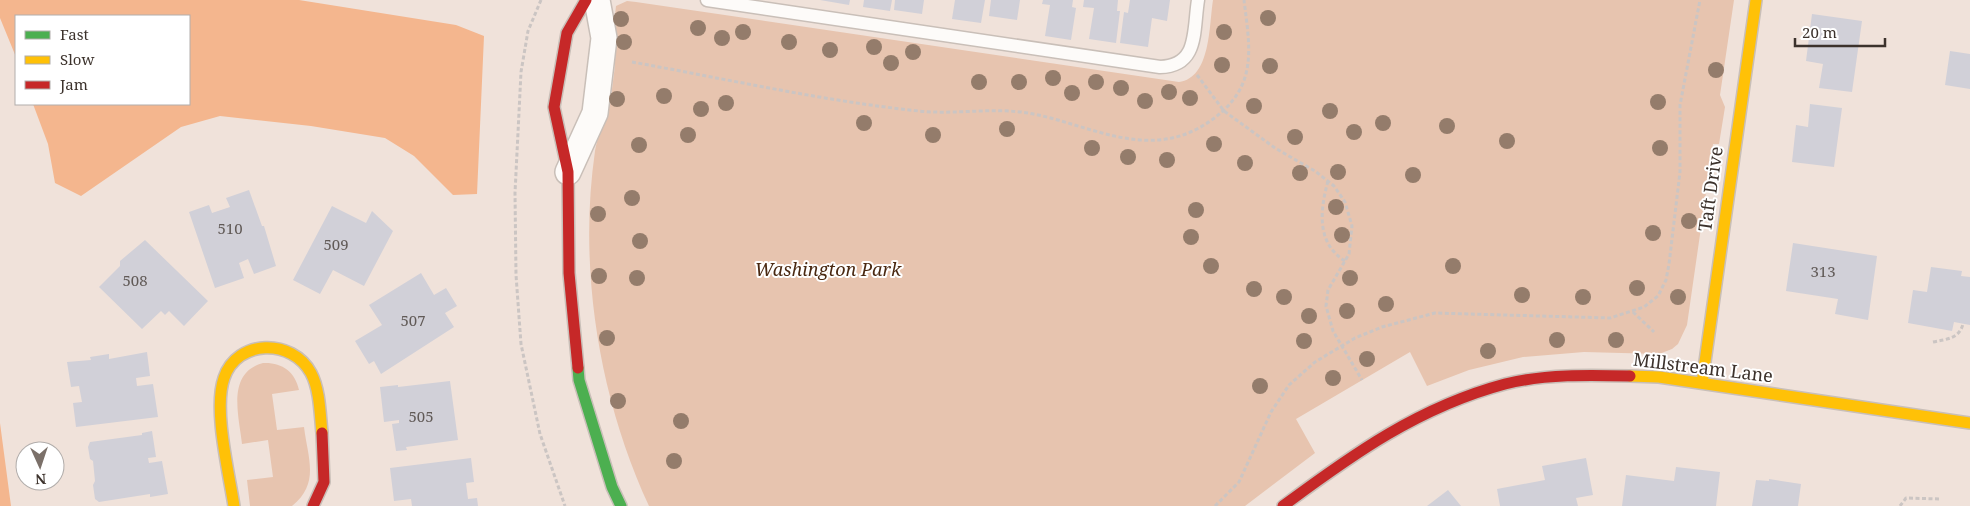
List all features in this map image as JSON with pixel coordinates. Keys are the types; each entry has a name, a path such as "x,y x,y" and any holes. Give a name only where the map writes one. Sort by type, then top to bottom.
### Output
{"street":[{"path":"586,0 567,34 554,107 568,172 569,272 579,380 612,487 621,506"},
{"path":"568,172 594,113 604,38 597,0"},
{"name":"Taft Drive","path":"1702,383 1756,0"},
{"path":"234,506 222,406 223,382 232,362 254,349 278,347 298,358 311,374 317,397 324,464 324,484 313,506"},
{"name":"Millstream Lane","path":"1283,506 1384,435 1438,406 1506,384 1576,375 1659,377 1970,423"}],"lane":[{"path":"707,0 1174,66 1184,61 1189,54 1198,0"}],"path":[{"path":"541,0 528,32 521,72 514,193 516,275 521,344 540,434 565,506"},
{"path":"632,62 921,112 1003,110 1030,114 1136,139 1153,141 1176,137 1202,126 1224,111 1237,97 1247,75 1250,51 1244,0"},
{"path":"1215,506 1239,482 1271,412 1289,385 1315,362 1341,346 1382,327 1435,313 1603,318 1644,308 1658,296 1666,280 1680,172 1680,105 1700,0"},
{"path":"1196,73 1224,111 1328,181 1334,186 1345,202 1350,215 1352,240 1345,262 1328,290 1326,306 1332,331 1362,380"},
{"path":"1328,181 1321,211 1322,226 1325,238 1345,262"},
{"path":"1633,312 1654,332"},
{"path":"1933,342 1956,336 1961,332 1963,324"},
{"path":"1900,506 1906,498 1940,499"}],"green space":[{"name":"Washington Park","path":"1213,0 1734,0 1720,95 1725,107 1719,144 1713,144 1687,325 1678,344 1672,349 1659,354 1584,352 1523,357 1469,370 1427,386 1410,352 1296,419 1315,453 1245,506 649,506 617,422 605,377 591,287 590,196 596,146 610,105 615,65 616,6 627,1 636,2 1179,82 1189,78 1197,71 1203,61 1209,36"},
{"path":"263,363 276,364 286,369 291,373 299,390 272,394 277,430 304,427 310,470 309,479 301,497 292,506 250,506 247,480 273,477 268,440 242,444 238,409 239,386 251,368"}],"shaded area":[{"path":"0,0 299,0 456,25 484,36 477,194 453,195 414,156 385,138 311,126 220,116 181,127 81,196 55,183 48,144 33,105 190,105 190,15 15,15 15,55 0,18"},
{"path":"0,423 11,506 0,506"}],"building":[{"path":"820,0 850,0 849,5"},
{"path":"864,0 892,0 890,11 863,7"},
{"path":"895,0 924,0 922,14 894,10"},
{"path":"955,0 985,0 981,23 952,19"},
{"path":"991,0 1020,0 1017,20 989,16"},
{"path":"1043,0 1073,0 1072,7 1076,8 1071,40 1045,36 1050,5 1042,4"},
{"path":"1084,0 1118,0 1117,11 1120,11 1116,43 1089,39 1094,8 1083,7"},
{"path":"1130,0 1170,0 1167,21 1152,18 1148,47 1120,43 1124,12 1128,13"},
{"path":"1812,14 1862,21 1852,92 1819,88 1823,64 1806,61"},
{"path":"1950,51 1970,54 1970,89 1945,85"},
{"path":"1810,104 1842,108 1834,167 1792,162 1796,125 1808,127"},
{"path":"249,190 262,226 264,226 276,266 254,274 248,259 239,263 244,278 215,288 189,212 209,205 212,213 230,207 226,198"},
{"path":"332,206 366,223 372,211 393,231 364,286 333,270 320,294 293,280"},
{"path":"145,240 208,301 184,326 169,311 165,315 161,311 142,329 99,287 120,266 120,261"},
{"path":"1793,243 1877,256 1868,320 1835,314 1838,299 1786,291"},
{"path":"1931,267 1962,271 1961,276 1970,277 1970,325 1954,322 1952,331 1908,323 1913,290 1927,292"},
{"path":"421,273 434,295 446,288 457,306 445,313 454,327 381,374 374,361 369,364 355,341 382,325 369,305"},
{"path":"147,352 150,376 136,378 137,386 153,384 158,417 76,427 73,403 82,402 79,386 71,387 67,362 91,360 90,357 109,354 109,359"},
{"path":"450,381 458,440 406,447 407,450 396,451 392,424 399,423 399,420 384,422 380,387 398,385 398,387"},
{"path":"152,431 156,457 148,458 149,463 162,461 168,494 150,497 150,494 99,502 95,499 93,461 90,459 88,447 90,442 142,435 142,433"},
{"path":"471,458 474,482 466,483 468,499 477,498 478,506 412,506 411,499 394,501 390,468"},
{"path":"1586,458 1593,495 1576,498 1578,506 1500,506 1497,489 1545,480 1542,466"},
{"path":"1676,467 1720,472 1716,506 1622,506 1626,475 1674,481"},
{"path":"1769,479 1801,484 1798,506 1752,506 1756,480 1769,481"},
{"path":"1448,490 1461,506 1427,506"}],"traffic: fast":[{"path":"578,368 579,380 612,487 621,506"}],"traffic: slow":[{"path":"1702,383 1756,0"},
{"path":"234,506 223,441 220,406 224,378 231,365 240,356 252,350 265,348 279,349 291,354 302,362 311,373 316,387 322,433"},
{"path":"1630,376 1659,377 1970,423"}],"traffic: jam":[{"path":"578,368 569,273 568,172 554,107 567,33 586,0"},
{"path":"1283,506 1335,468 1388,434 1444,405 1505,384 1536,378 1583,375 1630,376"},
{"path":"313,506 324,482 322,433"}]}
